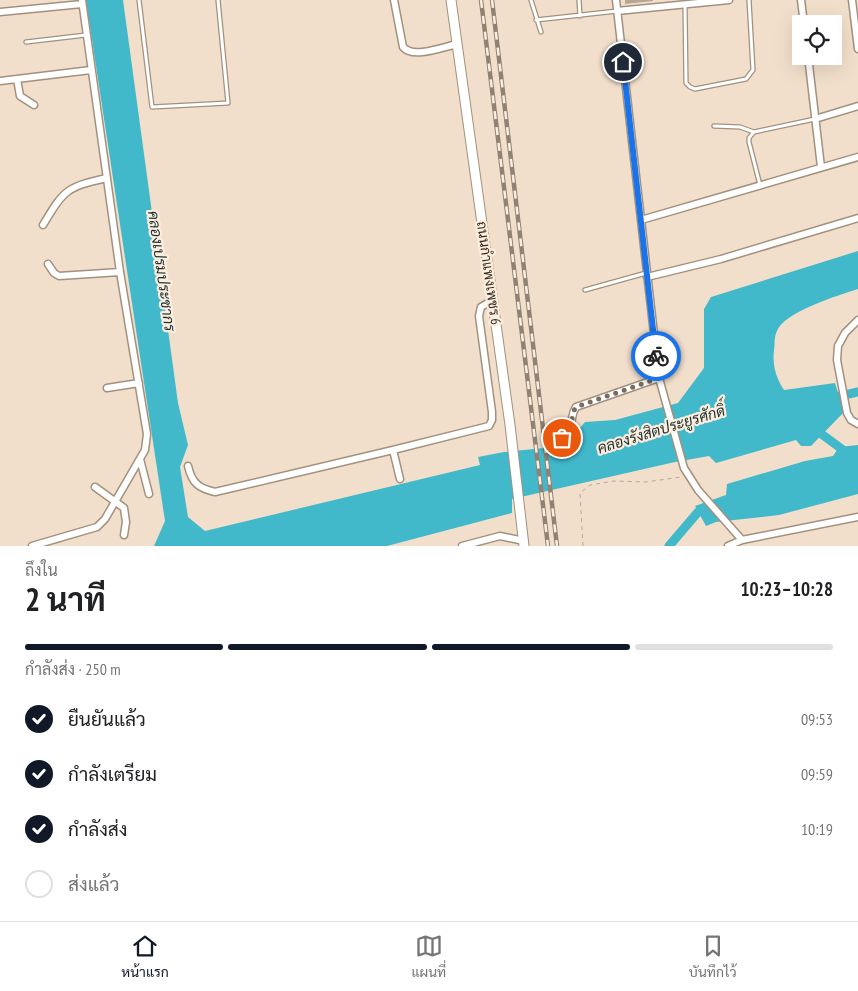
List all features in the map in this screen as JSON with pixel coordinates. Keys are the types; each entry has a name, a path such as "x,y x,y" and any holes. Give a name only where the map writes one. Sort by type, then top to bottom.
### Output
{"main road":[{"name":"ถนนกำแพงเพชร 6","path":"451,0 510,425 524,543"}],"street":[{"path":"394,0 405,50 416,53 457,44"},
{"path":"616,0 659,378 684,468 698,490 730,525 743,543"},
{"path":"617,11 729,0"},
{"path":"801,0 803,15"},
{"path":"852,0 858,49"},
{"path":"0,12 82,2 120,272 148,434 147,443 140,459 105,519 96,527 32,546"},
{"path":"809,65 821,167"},
{"path":"0,81 91,70"},
{"path":"17,78 20,96 34,105"},
{"path":"815,119 858,106"},
{"path":"641,220 858,157"},
{"path":"44,225 61,196 68,190 107,178"},
{"path":"647,275 721,259 858,218"},
{"path":"48,264 54,273 59,276 120,272"},
{"path":"188,466 192,479 196,484 215,492 489,426 491,424 492,412 479,316 481,307 493,300"},
{"path":"858,320 845,333 838,346 837,360 847,413 851,420 858,424"},
{"path":"554,444 562,438 560,428 570,425 573,421 573,412 576,407 659,378"},
{"path":"107,388 139,383"},
{"path":"393,450 400,479"},
{"path":"140,459 149,494"},
{"path":"95,487 124,508 126,513 124,534"},
{"path":"728,546 858,517"},
{"path":"462,546 500,536 524,543"}],"lane":[{"path":"139,0 152,107 228,103 218,0"},
{"path":"531,0 541,32"},
{"path":"579,0 580,16"},
{"path":"685,5 686,83 690,88 696,89 746,79 751,76 753,70 749,0"},
{"path":"536,20 617,11"},
{"path":"26,42 86,35"},
{"path":"714,126 740,127 754,132 815,119"},
{"path":"754,132 748,142 760,186"},
{"path":"585,290 647,275"}],"path":[{"path":"583,546 580,493 590,485 614,481 646,482 689,476"}],"water":[{"path":"86,0 123,0 178,403 188,445 180,467 188,517 205,531 480,465 478,457 504,452 565,446 585,422 615,420 678,403 704,368 704,309 711,297 858,251 858,289 813,305 790,317 782,324 775,335 774,366 784,390 835,383 844,412 811,446 801,446 796,440 716,463 709,456 675,462 512,499 512,513 387,546 154,546 165,521"},
{"path":"858,445 858,494 779,515 716,522 706,526 695,506 726,495 727,484 805,461 833,456 839,447"}],"building":[{"path":"625,0 653,0 653,1 625,4"}],"waterway":[{"name":"คลองรังสิตประยูรศักดิ์","path":"836,397 858,392"},
{"path":"812,427 858,461"},
{"path":"669,546 698,512 708,509"}],"railway":[{"path":"481,0 548,546"},
{"path":"492,0 557,546"}],"way so far":[{"path":"562,438 560,428 570,425 573,421 573,412 576,407 659,378 656,356"}],"route":[{"path":"623,62 656,356"}],"water label":[{"name":"คลองเปรมประชากร","path":"162,271"}]}
